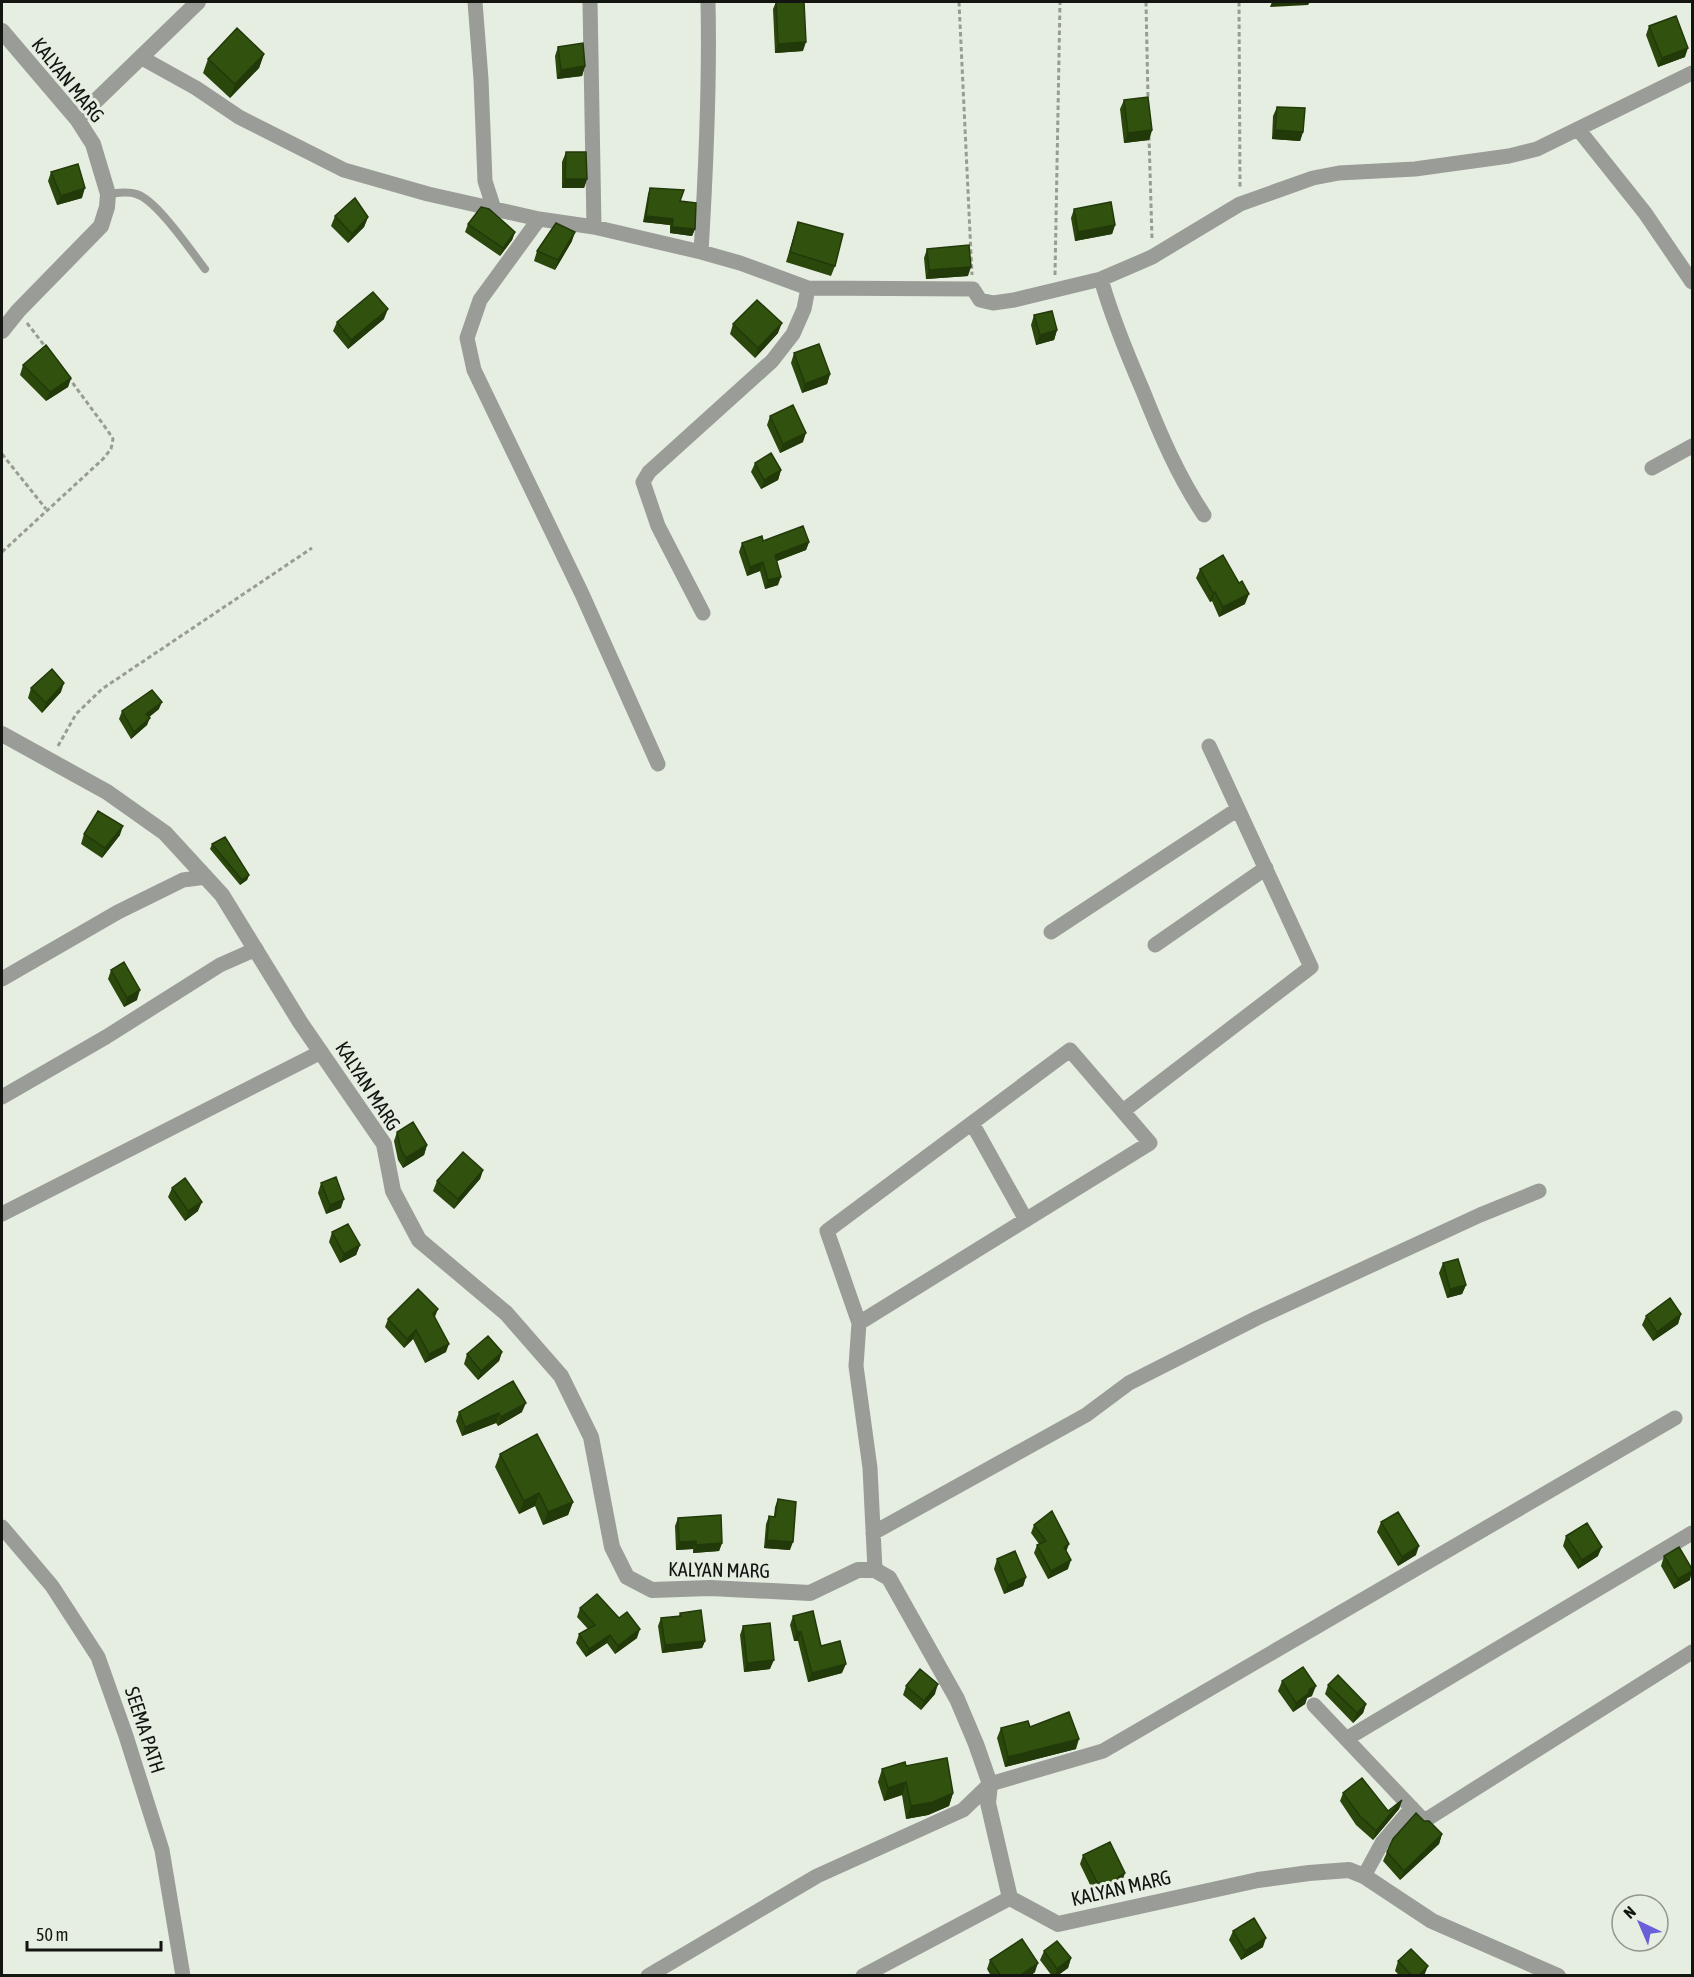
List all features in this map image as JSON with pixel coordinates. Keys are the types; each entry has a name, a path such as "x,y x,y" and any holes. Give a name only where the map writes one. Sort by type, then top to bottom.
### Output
{"street":[{"path":"77,119 198,2"},
{"path":"475,2 485,181 494,209"},
{"path":"590,2 594,228"},
{"path":"701,252 706,174 708,2"},
{"name":"KALYAN MARG","path":"2,31 77,119 93,144 108,194 107,207 101,226 18,311 2,331"},
{"path":"142,58 196,88 239,117 344,170 428,194 701,252 740,263 808,288 973,289 980,300 993,303 1101,279 1152,257 1240,204 1313,178 1339,173 1415,169 1509,156 1537,149 1692,73"},
{"path":"1578,129 1645,213 1692,282"},
{"path":"539,219 480,300 467,338 474,370 582,594 658,764"},
{"path":"1101,279 1113,319 1160,434 1187,490 1204,515"},
{"path":"703,613 658,525 643,482 649,472 772,361 793,334 804,309 808,288"},
{"path":"1652,468 1692,446"},
{"name":"KALYAN MARG","path":"2,734 107,792 165,833 222,895 321,1052 384,1144 393,1191 419,1240 506,1313 561,1376 591,1437 612,1547 627,1577 652,1590 710,1588 810,1593 858,1570 875,1570"},
{"path":"1123,1111 1311,967 1209,746"},
{"path":"1051,932 1238,809"},
{"path":"1155,945 1266,868"},
{"path":"2,979 118,912 183,880 206,877"},
{"path":"2,1097 106,1037 220,965 255,949"},
{"path":"859,1323 1150,1143 1070,1050 828,1231 859,1323 856,1366 870,1468 875,1570 889,1578 957,1699 976,1744 990,1784 987,1803 1010,1898 862,1976"},
{"path":"2,1214 321,1052"},
{"path":"972,1123 1026,1220"},
{"path":"873,1533 1086,1415 1129,1383 1257,1318 1480,1215 1539,1191"},
{"path":"648,1976 817,1876 963,1810 990,1784 1103,1751 1675,1418"},
{"name":"SEEMA PATH","path":"2,1527 52,1586 98,1657 162,1850 183,1976"},
{"path":"1346,1738 1692,1533"},
{"path":"1314,1705 1424,1821 1692,1652"},
{"path":"1364,1876 1382,1843 1412,1808"},
{"name":"KALYAN MARG","path":"1010,1898 1058,1924 1258,1880 1349,1870 1364,1876 1432,1921 1558,1976"}],"lane":[{"path":"108,194 134,193 158,209 205,269"}],"path":[{"path":"959,2 973,289"},
{"path":"1055,291 1060,2"},
{"path":"1146,2 1148,106"},
{"path":"1239,2 1240,204"},
{"path":"1149,129 1152,257"},
{"path":"18,311 53,357"},
{"path":"2,552 46,509 103,459 111,448 113,439 67,376"},
{"path":"2,454 46,509"},
{"path":"50,760 76,714 102,689 312,548"}],"building":[{"path":"776,2 804,2 806,42 778,44"},
{"path":"1676,16 1688,48 1662,58 1649,26"},
{"path":"237,28 264,54 235,84 208,59"},
{"path":"583,43 585,66 561,70 558,47"},
{"path":"1148,97 1152,130 1128,133 1124,100"},
{"path":"1277,107 1305,108 1303,132 1275,130"},
{"path":"566,152 586,152 587,179 565,179"},
{"path":"78,164 85,188 61,196 51,172"},
{"path":"650,188 684,190 680,201 696,203 695,229 672,227 673,219 646,216"},
{"path":"355,198 368,217 352,234 335,216"},
{"path":"1111,202 1115,225 1078,232 1074,209"},
{"path":"481,207 489,209 515,232 503,248 468,224"},
{"path":"798,222 843,234 835,266 790,252"},
{"path":"556,223 575,232 558,260 537,251"},
{"path":"969,245 971,267 929,270 927,249"},
{"path":"373,292 388,309 351,340 337,322"},
{"path":"757,300 782,323 758,348 733,324"},
{"path":"1052,311 1057,330 1040,335 1034,315"},
{"path":"819,344 830,374 805,384 794,353"},
{"path":"46,345 71,378 50,392 23,365"},
{"path":"793,405 806,433 783,444 770,416"},
{"path":"771,453 781,470 764,480 755,463"},
{"path":"803,526 809,542 775,555 781,577 768,580 763,562 750,567 742,543 762,536 763,541"},
{"path":"1223,555 1239,583 1242,581 1249,594 1223,607 1200,569"},
{"path":"52,669 64,683 46,703 31,688"},
{"path":"152,690 162,702 146,714 150,718 134,732 122,711"},
{"path":"98,811 123,826 105,848 84,834"},
{"path":"225,837 249,875 242,880 212,844"},
{"path":"124,962 140,990 127,998 111,970"},
{"path":"413,1122 427,1145 406,1158 401,1150 397,1132"},
{"path":"463,1152 483,1170 458,1199 437,1181"},
{"path":"336,1177 344,1199 330,1205 321,1183"},
{"path":"185,1178 202,1202 188,1211 172,1188"},
{"path":"348,1224 360,1245 344,1254 332,1232"},
{"path":"1458,1259 1466,1285 1450,1289 1443,1263"},
{"path":"418,1289 438,1309 433,1314 449,1344 429,1354 416,1330 407,1339 388,1319"},
{"path":"1670,1298 1681,1314 1657,1332 1646,1316"},
{"path":"488,1336 502,1352 481,1371 467,1354"},
{"path":"513,1381 526,1403 501,1417 499,1413 465,1427 459,1412"},
{"path":"537,1434 573,1502 548,1512 539,1493 524,1501 500,1454"},
{"path":"778,1499 796,1502 793,1542 767,1540 769,1516 775,1517"},
{"path":"1052,1511 1069,1544 1064,1547 1071,1560 1051,1571 1037,1545 1046,1541 1034,1525"},
{"path":"1398,1512 1419,1546 1402,1557 1381,1522"},
{"path":"721,1515 722,1543 696,1545 696,1541 679,1542 678,1518"},
{"path":"1587,1523 1602,1547 1582,1560 1566,1536"},
{"path":"1679,1547 1692,1571 1678,1579 1664,1556"},
{"path":"1015,1551 1026,1577 1008,1585 997,1559"},
{"path":"597,1594 619,1618 627,1612 640,1629 618,1646 610,1635 589,1649 579,1634 595,1625 580,1608"},
{"path":"701,1610 705,1641 665,1645 661,1618 681,1616 680,1613"},
{"path":"813,1611 821,1646 840,1641 846,1664 812,1673 801,1632 797,1632 793,1616"},
{"path":"770,1623 774,1660 747,1663 743,1626"},
{"path":"1303,1667 1316,1686 1296,1703 1282,1681"},
{"path":"920,1669 938,1684 924,1701 906,1686"},
{"path":"1338,1675 1366,1704 1357,1713 1328,1685"},
{"path":"1069,1712 1079,1739 1008,1757 1001,1728 1028,1721 1030,1727"},
{"path":"947,1758 953,1793 933,1802 911,1806 906,1782 888,1788 882,1769 905,1762 906,1766"},
{"path":"1362,1778 1388,1811 1402,1800 1376,1831 1360,1816 1343,1793"},
{"path":"1416,1813 1424,1821 1429,1821 1442,1834 1404,1871 1387,1852 1393,1839"},
{"path":"1110,1842 1125,1873 1118,1877 1120,1881 1105,1888 1102,1882 1098,1884 1083,1855"},
{"path":"1254,1918 1266,1938 1245,1951 1233,1931"},
{"path":"1022,1939 1038,1963 1019,1976 1001,1976 990,1960"},
{"path":"1057,1941 1071,1958 1057,1969 1044,1951"},
{"path":"1411,1949 1428,1966 1418,1976 1412,1976 1398,1961"}]}
